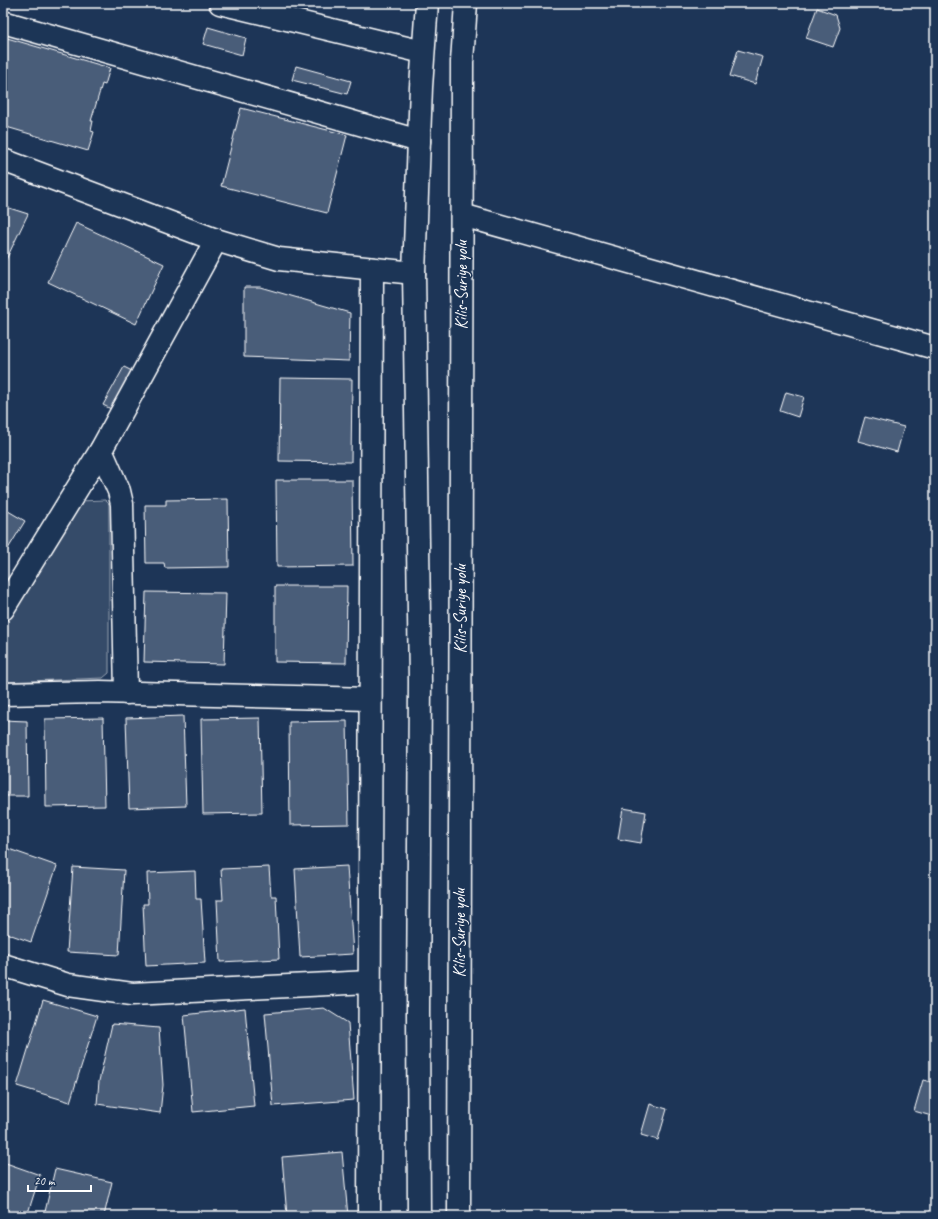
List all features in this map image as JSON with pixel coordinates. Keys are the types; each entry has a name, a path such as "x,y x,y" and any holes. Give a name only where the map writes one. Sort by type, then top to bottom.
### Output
{"main road":[{"path":"220,3 424,52"},
{"path":"419,1216 418,1012 420,681 414,273 419,141 427,3"},
{"name":"Kilis-Suriye yolu","path":"458,1216 462,62 466,3"},
{"path":"3,22 419,141"},
{"path":"3,160 216,240 279,259 414,273"},
{"path":"462,215 935,348"},
{"path":"3,609 101,450 216,240"},
{"path":"369,1216 369,699 372,268"},
{"path":"101,450 119,491 122,504 126,693"},
{"path":"3,694 126,693 369,699"},
{"path":"3,965 68,985 132,994 369,982"}],"shaded area":[{"path":"105,500 109,504 109,673 103,678 3,682 3,620 80,501"}],"building":[{"path":"817,8 836,15 840,28 833,47 806,38"},
{"path":"208,27 246,38 242,55 203,44"},
{"path":"7,38 110,68 105,85 102,84 91,121 93,121 91,131 94,132 88,151 3,126 3,69 6,59 3,58 3,54"},
{"path":"738,50 763,57 755,84 730,76"},
{"path":"296,66 351,81 347,94 292,80"},
{"path":"241,108 347,135 327,213 221,186"},
{"path":"3,206 28,214 3,266"},
{"path":"76,223 164,264 136,324 48,282"},
{"path":"244,287 260,287 350,313 349,361 244,357"},
{"path":"124,367 136,373 115,411 103,405"},
{"path":"280,378 352,379 351,462 279,461"},
{"path":"786,392 804,397 798,417 780,411"},
{"path":"865,417 904,427 897,452 858,441"},
{"path":"276,480 352,480 353,566 277,567"},
{"path":"228,499 229,567 165,568 164,563 146,563 145,505 166,505 166,500"},
{"path":"3,508 25,521 3,557"},
{"path":"275,586 347,586 346,663 275,662"},
{"path":"146,592 226,593 224,664 144,662"},
{"path":"183,716 186,806 129,808 126,718"},
{"path":"103,718 105,806 46,807 45,719"},
{"path":"260,718 262,813 203,814 201,719"},
{"path":"3,720 27,721 28,796 3,796"},
{"path":"347,721 349,824 290,825 289,722"},
{"path":"623,808 646,812 641,843 618,839"},
{"path":"3,847 57,866 31,942 3,932"},
{"path":"347,866 353,954 300,957 295,869"},
{"path":"73,867 124,870 119,955 67,952"},
{"path":"269,867 271,896 276,896 279,959 220,962 217,900 223,900 221,869"},
{"path":"195,871 196,899 201,899 205,963 146,966 143,904 148,904 147,873"},
{"path":"43,1000 97,1016 70,1102 17,1086"},
{"path":"245,1008 254,1106 193,1112 184,1015"},
{"path":"324,1008 348,1023 354,1100 273,1106 265,1013"},
{"path":"112,1024 159,1028 163,1085 160,1113 97,1104 99,1081"},
{"path":"923,1080 935,1083 935,1117 914,1111"},
{"path":"650,1104 667,1109 658,1140 641,1135"},
{"path":"342,1152 348,1216 287,1216 282,1157"},
{"path":"3,1162 40,1175 27,1216 3,1216"},
{"path":"55,1169 112,1182 104,1216 44,1216"}]}
